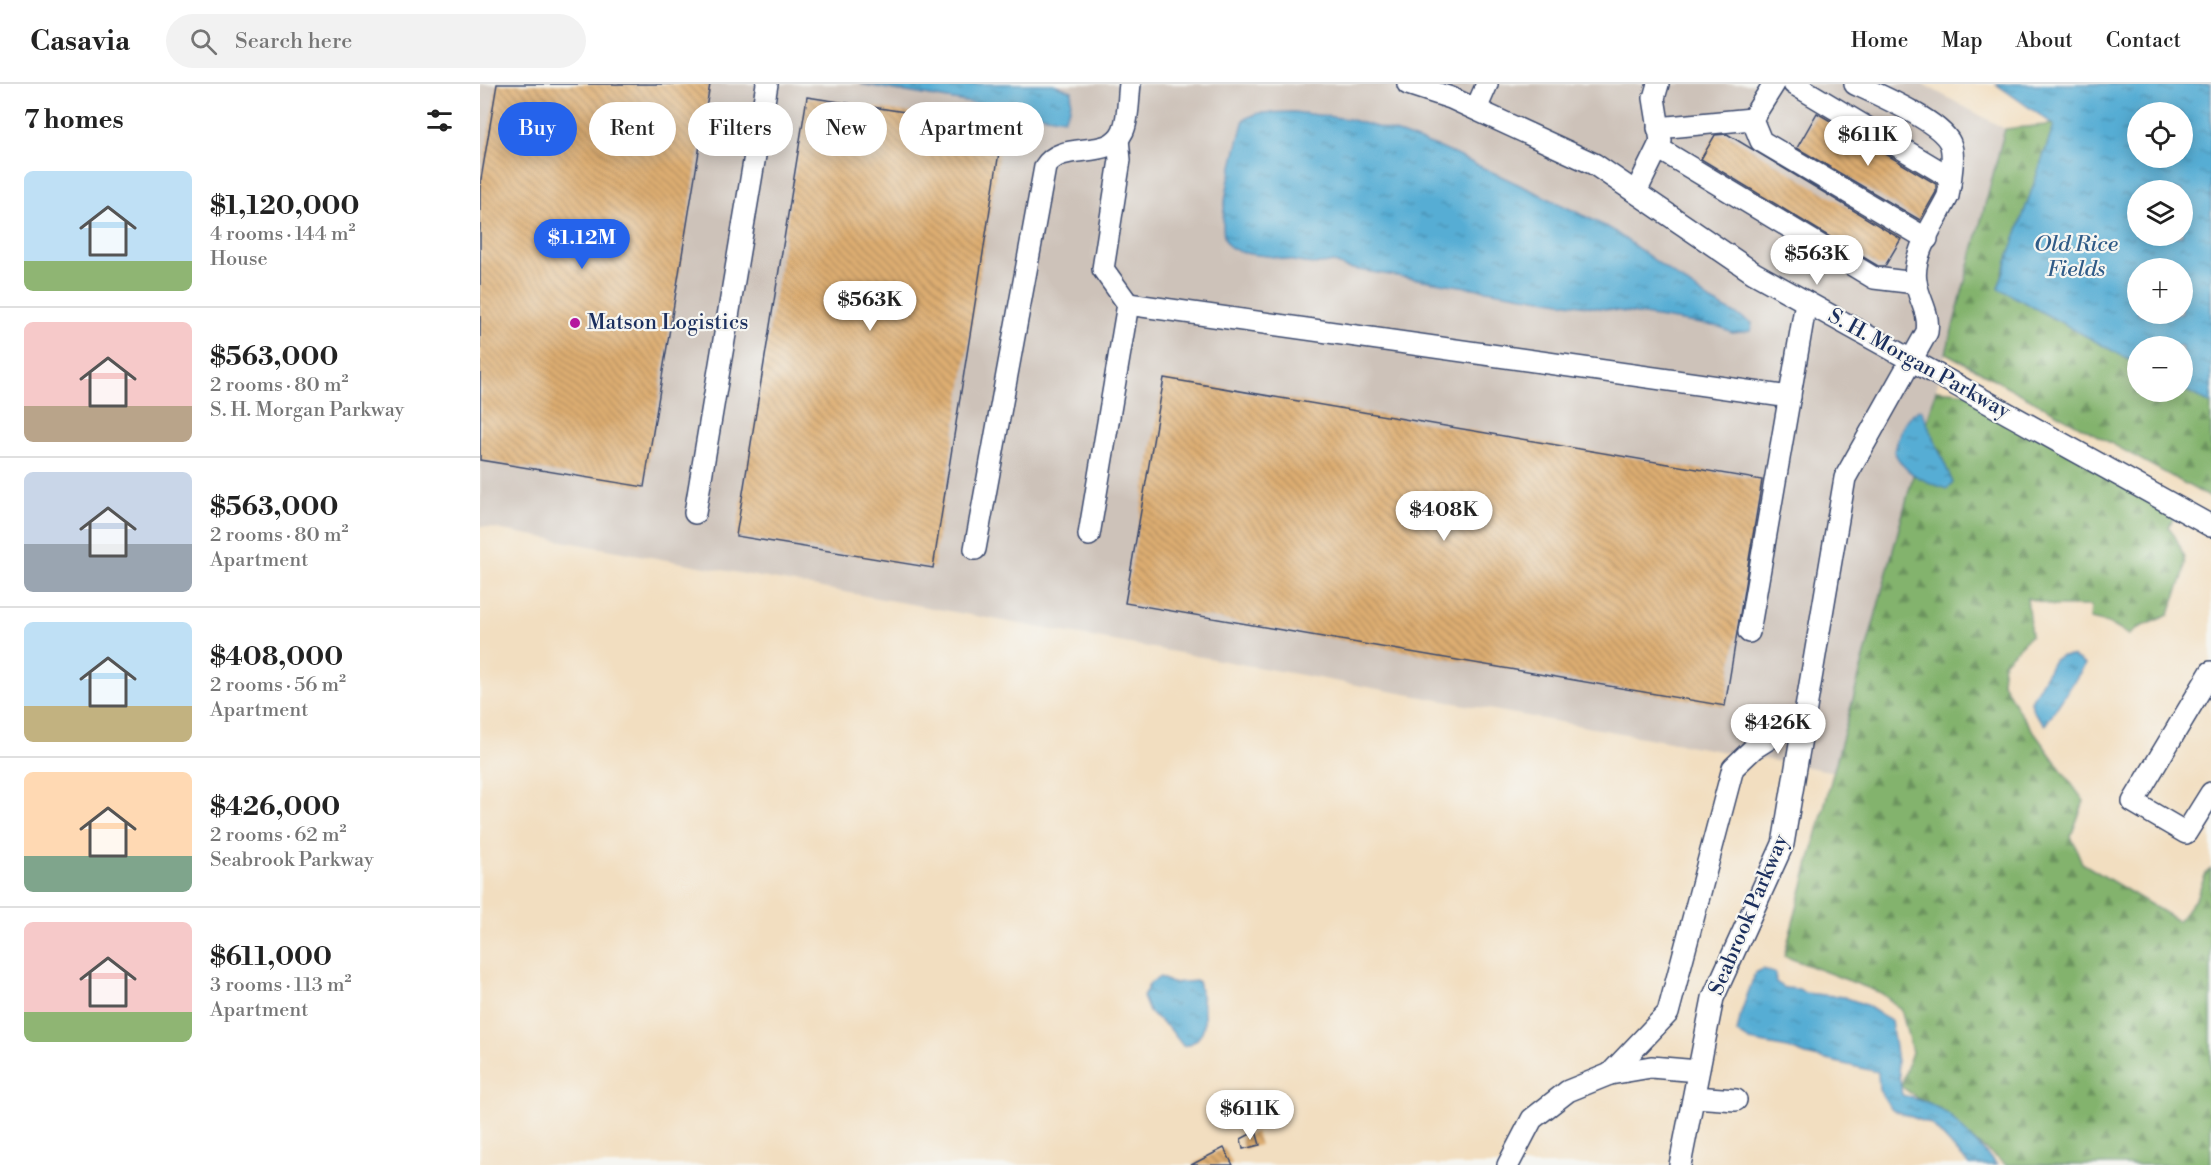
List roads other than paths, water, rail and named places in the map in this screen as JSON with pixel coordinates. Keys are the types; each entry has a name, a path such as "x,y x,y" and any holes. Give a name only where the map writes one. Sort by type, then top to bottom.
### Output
{"street":[{"path":"695,513 767,84"},
{"path":"975,549 1045,166 1059,154 1110,145 1118,138 1124,129 1130,84"},
{"name":"S. H. Morgan Parkway","path":"1408,84 1451,98 1594,164 1754,273 2211,526"},
{"path":"1476,110 1487,84"},
{"path":"1636,192 1658,138 1654,98 1658,84"},
{"path":"1658,138 1752,119 1774,84"},
{"path":"1794,84 1946,175 1950,184"},
{"path":"1658,138 1874,278 1916,283 1915,264 1948,196 1953,160 1950,143 1941,132 1904,108 1855,84"},
{"path":"1752,119 1761,141 1927,239"},
{"path":"1089,535 1128,304 1103,269 1120,160 1118,138"},
{"name":"Seabrook Parkway","path":"1680,1165 1713,998 1783,844 1845,478 1927,332 1929,319 1916,283"},
{"path":"1749,632 1806,302"},
{"path":"1128,304 1790,397"},
{"path":"2211,672 2133,802 2186,833 2211,793"},
{"path":"1610,1074 1668,1013 1733,768 1754,748 1804,716"},
{"path":"1508,1165 1532,1119 1568,1091 1610,1074 1651,1067 1698,1071"},
{"path":"1694,1097 1736,1100"}],"water":[{"path":"860,84 1053,84 1072,91 1070,108 1064,119 1044,116 1044,102 965,102"},
{"name":"Old Rice Fields","path":"1996,84 2211,84 2211,404 2193,394 2193,336 2127,336 2127,359 1998,288 2054,125"},
{"path":"1294,112 1348,119 1398,133 1445,150 1535,192 1611,229 1711,301 1752,323 1751,331 1732,333 1720,327 1346,268 1333,262 1304,263 1234,249 1229,246 1224,237 1223,223 1232,165 1244,119 1259,113"},
{"path":"1921,409 1953,483 1947,489 1923,480 1909,471 1894,451 1906,421"},
{"path":"2061,656 2072,656 2085,665 2045,725 2033,711 2031,701 2054,660"},
{"path":"1763,969 1776,974 1776,982 1785,988 1799,989 1805,993 1844,997 1866,1005 1891,1021 1902,1095 1929,1103 1948,1114 1997,1165 1969,1165 1931,1124 1892,1110 1879,1090 1878,1072 1806,1055 1788,1048 1750,1041 1737,1033 1741,1013 1755,973"},
{"path":"1160,977 1171,983 1198,981 1204,1020 1200,1036 1193,1042 1183,1046 1170,1029 1149,1012 1143,997 1150,983"}],"place":[{"name":"Matson Logistics","path":"575,323"}]}
